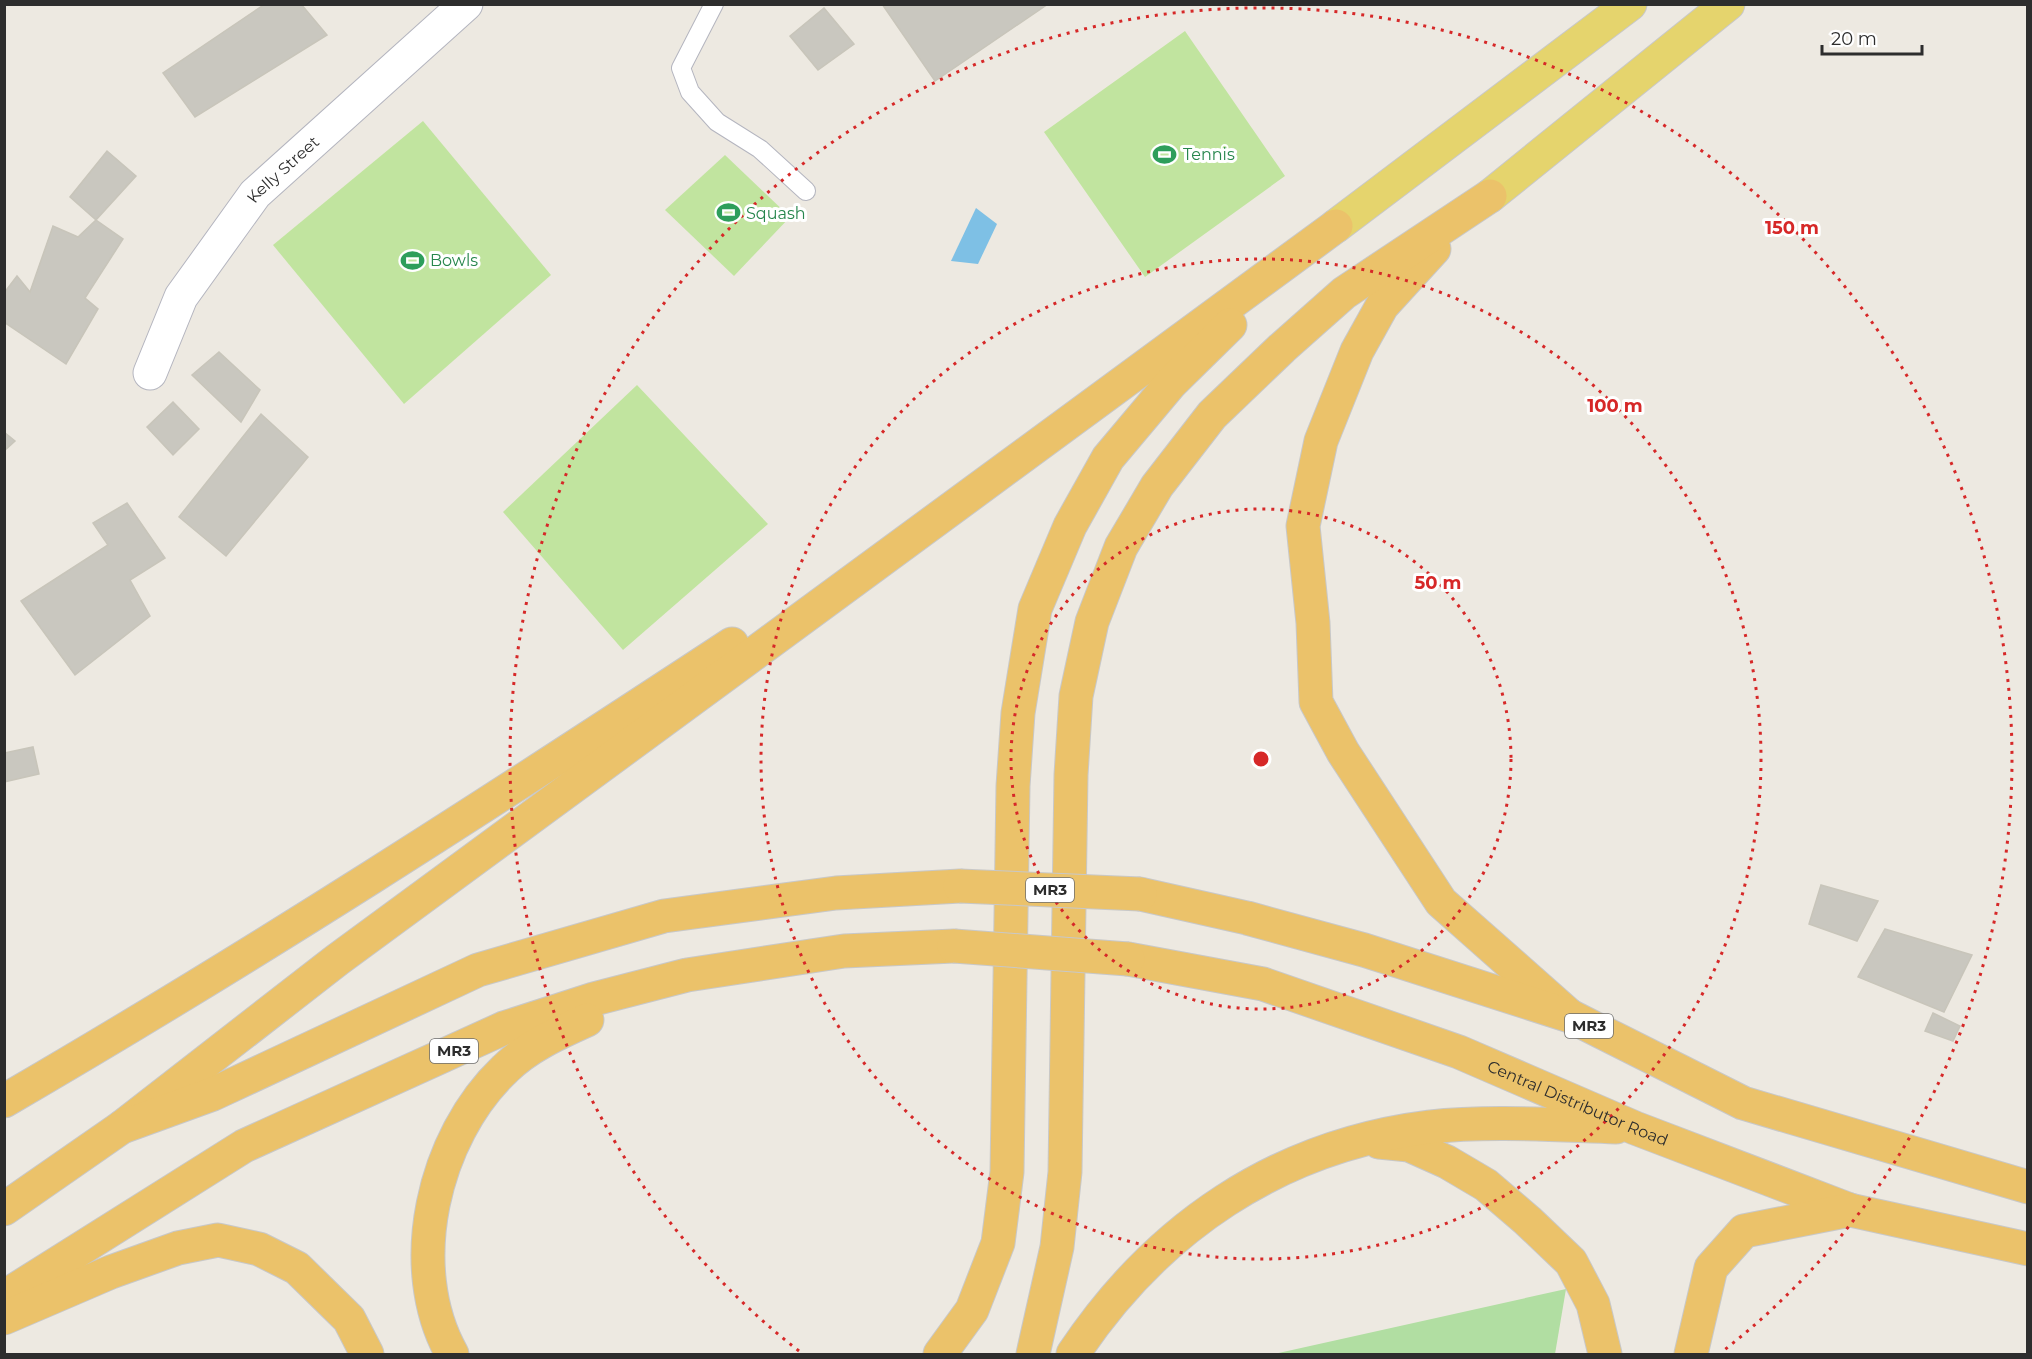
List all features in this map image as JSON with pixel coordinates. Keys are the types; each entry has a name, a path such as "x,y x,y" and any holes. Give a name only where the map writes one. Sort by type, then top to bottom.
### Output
{"highway":[{"path":"1490,196 1417,266 1382,306 1357,351 1321,441 1303,526 1313,623 1316,702 1348,761 1441,902 1570,1016"},
{"path":"1033,1354 1057,1247 1065,1172 1071,775 1076,696 1092,622 1117,557 1157,486 1212,415 1344,293 1490,196"},
{"path":"122,1127 337,960 1336,226"},
{"path":"940,1354 972,1310 998,1244 1007,1172 1013,786 1018,713 1035,609 1070,526 1108,458 1171,383 1247,308 1336,226"},
{"path":"4,1101 140,1022 574,747 1055,433"},
{"name":"MR3","path":"4,1209 122,1127 213,1094 478,970 664,916 836,893 960,886 1140,894 1247,918 1364,950 1570,1016 1743,1103 2028,1187"},
{"name":"Central Distributor Road","path":"687,975 844,951 954,946 1128,959 1263,984 1459,1052 1635,1128 1850,1210 2028,1248"},
{"path":"452,1354 430,1300 427,1250 433,1200 450,1149 476,1104 505,1069 549,1037 687,975"},
{"name":"MR3","path":"4,1297 244,1146 504,1028 594,999 687,975"},
{"path":"1073,1354 1097,1318 1142,1266 1214,1206 1293,1162 1357,1140 1430,1127 1524,1125 1635,1128"},
{"path":"1357,1140 1409,1145 1447,1162 1486,1185 1528,1221 1571,1262 1593,1305 1605,1354"},
{"path":"1691,1354 1711,1268 1744,1231 1850,1210"},
{"path":"4,1318 111,1272 178,1248 218,1240 259,1249 297,1268 349,1319 367,1354"}],"main road":[{"path":"1336,226 1630,4"},
{"path":"1490,196 1728,4"}],"street":[{"name":"Kelly Street","path":"150,373 181,297 255,194 466,4"}],"lane":[{"path":"714,4 681,68 690,92 717,122 760,149 806,191"}],"green space":[{"name":"Tennis","path":"1185,31 1285,176 1145,277 1044,132"},
{"name":"Bowls","path":"423,121 551,275 404,404 273,245"},
{"name":"Squash","path":"725,155 790,217 734,276 665,210"},
{"path":"637,385 768,524 623,650 503,512"},
{"path":"1566,1289 1555,1354 1274,1354"}],"water":[{"path":"976,208 997,224 978,264 951,261"}],"building":[{"path":"265,4 301,4 327,35 195,117 163,73"},
{"path":"882,4 1048,4 935,81"},
{"path":"824,8 854,44 818,70 790,36"},
{"path":"107,151 136,176 96,220 70,197"},
{"path":"96,220 123,239 85,298 98,309 66,364 4,322 4,293 17,276 30,292 53,226 78,237"},
{"path":"219,352 260,390 241,422 192,375"},
{"path":"173,402 199,429 173,455 147,427"},
{"path":"261,414 308,457 226,556 179,517"},
{"path":"4,432 15,441 4,451"},
{"path":"127,503 165,558 130,580 150,616 75,675 21,601 108,545 93,523"},
{"path":"33,747 39,774 4,782 4,753"},
{"path":"1821,885 1878,901 1857,941 1809,924"},
{"path":"1885,929 1972,955 1944,1012 1858,977"},
{"path":"1933,1013 1960,1026 1953,1041 1925,1031"}],"place":[{"name":"Tennis","path":"1165,154"},
{"name":"Squash","path":"728,213"},
{"name":"Bowls","path":"412,260"}]}
